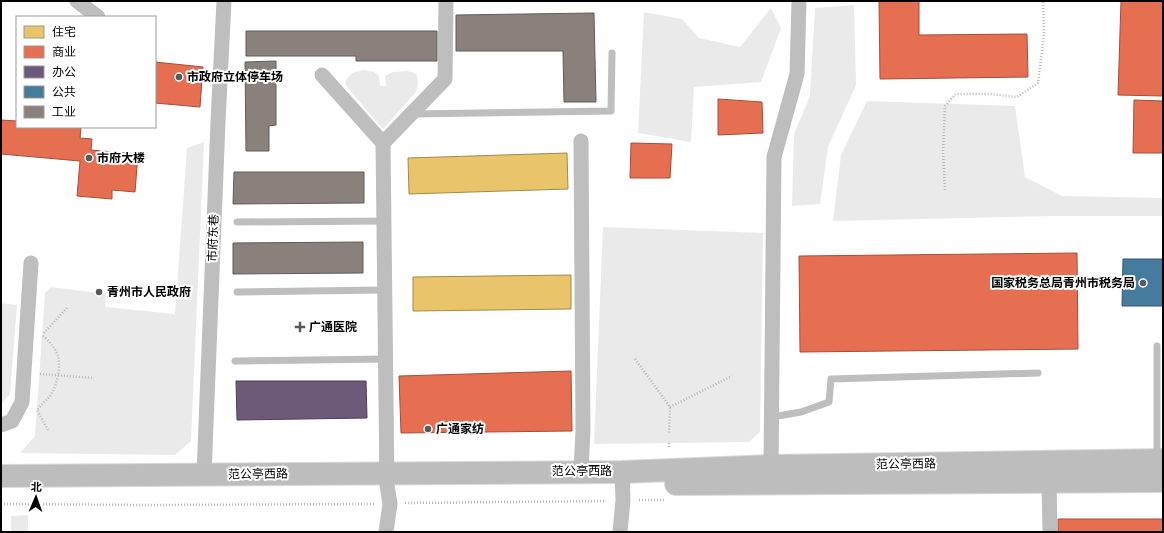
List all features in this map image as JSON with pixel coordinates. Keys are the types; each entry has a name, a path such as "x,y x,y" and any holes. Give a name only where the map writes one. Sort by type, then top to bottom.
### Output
{"main road":[{"name":"范公亭西路","path":"1,476 204,475 388,487 581,471 622,485 771,466 1160,460"},
{"name":"范公亭西路","path":"1,486 388,487 1163,481"}],"street":[{"path":"77,1 97,16"},
{"name":"市府东巷","path":"204,475 224,1"},
{"path":"384,143 445,79 446,1"},
{"path":"771,466 774,157 797,74 799,1"},
{"path":"322,75 384,143 384,290 388,487 386,532"},
{"path":"581,140 583,430 581,471"},
{"path":"1,425 12,421 22,402 31,262"},
{"path":"1049,482 1050,532"},
{"path":"620,532 622,485"}],"lane":[{"path":"412,114 611,111 612,52"},
{"path":"237,222 384,221"},
{"path":"236,292 384,290"},
{"path":"1157,346 1160,460"},
{"path":"235,361 385,359"},
{"path":"772,417 801,412 829,402 831,379 1038,373"}],"path":[{"path":"945,190 943,152 945,106 956,94 990,94 1017,97 1038,83 1044,33 1043,1"},
{"path":"49,432 37,410 49,397 54,388 58,375 58,356 50,343 42,335 67,308"},
{"path":"635,359 670,407 669,433"},
{"path":"24,373 94,378"},
{"path":"670,407 732,376"},
{"path":"668,443 669,449"},
{"path":"1,504 147,505 388,487 622,485 670,500"}],"shaded area":[{"path":"854,5 856,85 828,147 820,204 792,206 794,134 810,96 815,8"},
{"path":"771,8 781,28 761,82 694,87 691,142 638,133 644,12 682,19 699,38 740,47"},
{"path":"365,70 374,72 379,76 380,86 386,86 385,76 393,72 408,71 417,76 418,83 416,92 383,129 347,87 345,82 353,73"},
{"path":"867,101 1015,106 1025,177 1062,196 1163,198 1163,216 1052,216 833,221 841,155"},
{"path":"204,142 191,441 175,455 20,453 35,436 45,293 51,287 106,294 105,307 175,314 187,148"},
{"path":"603,227 763,233 760,432 749,442 594,444"},
{"path":"1,303 17,305 10,394 1,404"},
{"path":"28,515 28,532 11,532 11,516"}],"building: 住宅":[{"path":"567,153 568,189 409,194 408,158"},
{"path":"571,275 571,309 413,311 413,277"}],"building: 商业":[{"path":"879,1 919,1 919,35 1027,34 1028,77 880,79"},
{"path":"1121,1 1163,1 1163,96 1118,95"},
{"name":"市政府立体停车场","path":"156,62 203,67 200,107 156,103"},
{"path":"718,99 762,102 763,133 718,135"},
{"path":"1134,100 1163,101 1163,153 1133,153"},
{"name":"市府大楼","path":"1,120 16,121 16,128 81,128 80,138 92,139 91,150 138,154 135,192 112,190 112,199 77,196 80,161 1,154"},
{"path":"631,143 672,144 670,178 630,178"},
{"path":"1077,253 1078,349 800,352 799,256"},
{"path":"571,371 572,431 401,433 399,376"},
{"path":"1058,519 1163,519 1163,532 1058,532"}],"building: 办公":[{"path":"236,381 366,381 367,418 237,420"}],"building: 公共":[{"name":"国家税务总局青州市税务局","path":"1123,259 1163,259 1163,306 1122,306"}],"building: 工业":[{"path":"594,13 596,102 564,102 563,51 456,51 456,15"},
{"path":"246,31 437,31 437,61 356,61 356,56 246,56"},
{"path":"276,61 276,125 269,126 269,151 246,151 245,62"},
{"path":"234,172 364,172 364,203 233,204"},
{"path":"363,242 363,273 233,274 233,243"}],"place":[{"name":"市政府立体停车场","path":"179,77"},
{"name":"市府大楼","path":"89,158"},
{"name":"国家税务总局青州市税务局","path":"1143,283"},
{"name":"青州市人民政府","path":"99,292"},
{"name":"广通医院","path":"300,327"},
{"name":"广通家纺","path":"428,429"}]}
